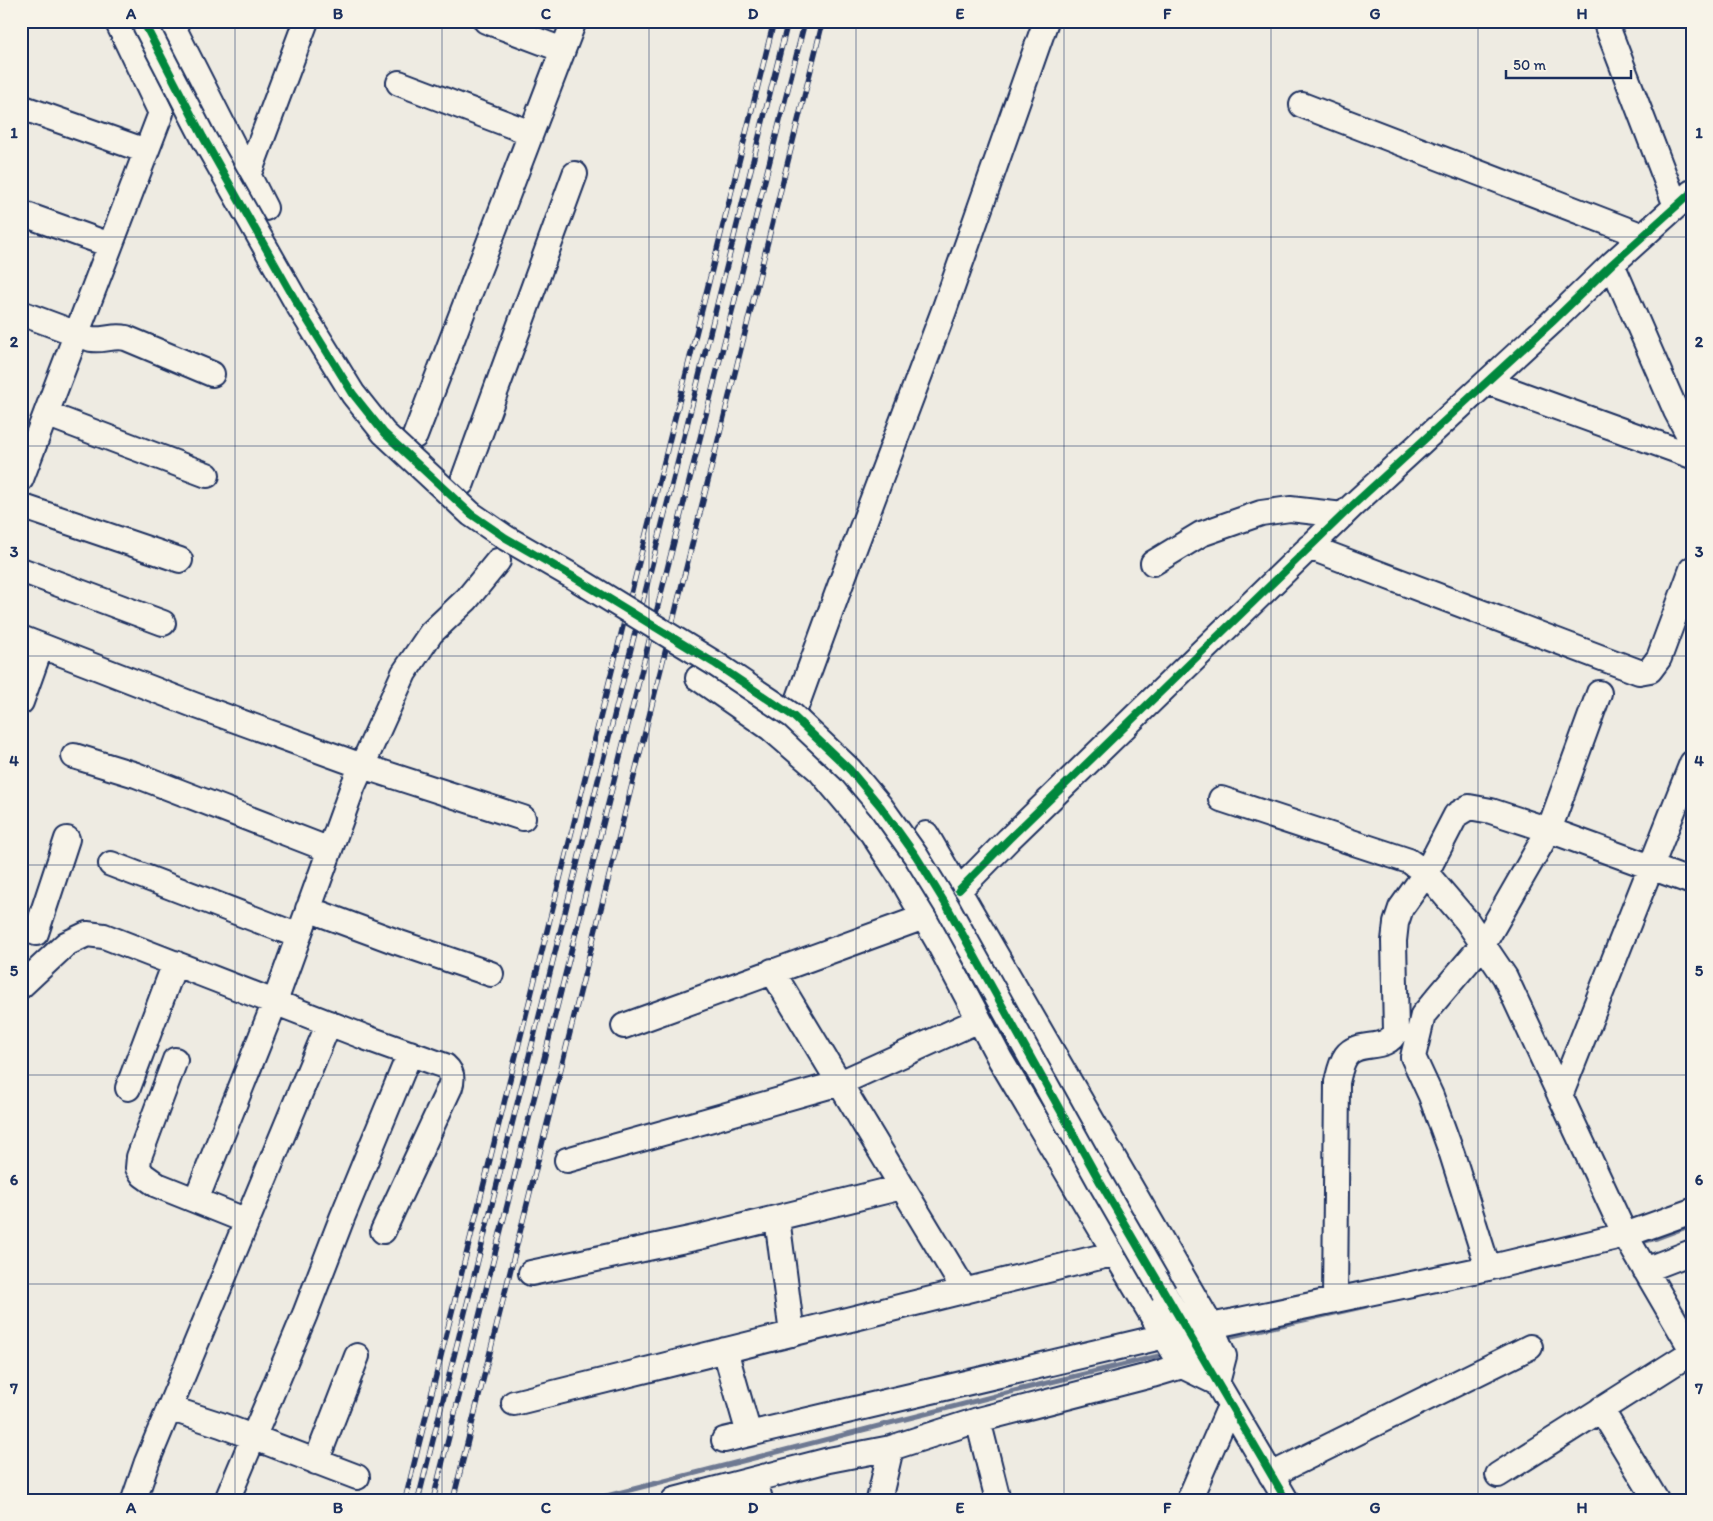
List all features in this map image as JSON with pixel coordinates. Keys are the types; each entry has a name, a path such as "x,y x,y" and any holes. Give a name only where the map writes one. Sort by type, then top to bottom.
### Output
{"street":[{"path":"21,479 161,112 117,21"},
{"path":"143,21 203,137 298,305 353,394 384,433 470,514 506,538 714,663 792,716 850,770 880,807 916,856 948,908 1100,1182 1286,1500"},
{"path":"170,21 265,208"},
{"path":"248,176 306,21"},
{"path":"486,21 563,50"},
{"path":"415,436 574,21"},
{"path":"784,740 843,577 944,313 1046,21"},
{"path":"959,890 1343,515 1684,199 1605,21"},
{"path":"399,83 531,133"},
{"path":"1302,105 1643,236"},
{"path":"21,107 146,151"},
{"path":"462,482 575,174"},
{"path":"21,213 110,245"},
{"path":"1612,264 1676,411 1692,442"},
{"path":"21,312 99,340 119,336 126,338 212,374"},
{"path":"1487,382 1692,456"},
{"path":"46,414 207,475"},
{"path":"21,506 180,560"},
{"path":"1153,562 1201,534 1261,513 1290,509 1343,515"},
{"path":"1310,547 1639,672 1650,670 1659,658 1692,568"},
{"path":"196,1200 275,1002 353,786 404,673 431,634 467,599 498,561"},
{"path":"21,570 163,623"},
{"path":"21,702 31,642 194,705 362,766 523,818"},
{"path":"698,678 770,728 820,771 872,833 924,917 1000,1059 1174,1351 1217,1383"},
{"path":"1488,1268 1452,1154 1431,1096 1413,1057 1423,1015 1484,943 1549,830 1599,693"},
{"path":"74,756 136,775 330,850"},
{"path":"1560,1096 1692,763"},
{"path":"1221,799 1410,861 1426,873 1467,920 1505,977 1634,1250 1692,1351 1498,1475"},
{"path":"1335,1300 1337,1082 1346,1056 1352,1050 1388,1042 1393,1038 1396,1031 1394,941 1396,923 1401,908 1426,873 1456,815 1468,807 1491,811 1692,882"},
{"path":"926,834 1215,1335 1224,1356 1217,1383"},
{"path":"66,944 28,930 67,839"},
{"path":"111,864 299,936"},
{"path":"308,909 491,974"},
{"path":"624,1026 924,917"},
{"path":"21,986 66,944 87,934 104,936 444,1066 450,1070 452,1081 383,1231"},
{"path":"128,1088 175,963"},
{"path":"772,971 966,1291"},
{"path":"567,1160 840,1083 980,1020"},
{"path":"134,1500 169,1408 329,1023"},
{"path":"228,1500 252,1437 410,1053"},
{"path":"175,1060 139,1157 138,1168 143,1176 157,1185 247,1221"},
{"path":"531,1273 699,1237 902,1186"},
{"path":"1634,1250 1692,1211"},
{"path":"777,1218 792,1334"},
{"path":"1215,1335 1335,1300 1488,1268 1634,1250 1692,1252"},
{"path":"514,1403 1116,1253"},
{"path":"1271,1475 1530,1346"},
{"path":"725,1350 749,1434"},
{"path":"674,1500 758,1490 829,1460 891,1448 978,1420 1152,1375 1174,1351"},
{"path":"724,1440 1174,1351"},
{"path":"316,1462 357,1356"},
{"path":"1189,1500 1230,1406"},
{"path":"169,1408 357,1477"},
{"path":"1602,1409 1656,1500"},
{"path":"978,1420 998,1500"},
{"path":"878,1500 891,1448"}],"waterway":[{"path":"1637,1243 1692,1225"},
{"path":"1223,1338 1366,1306"},
{"path":"591,1500 1022,1389 1167,1354"}],"railway":[{"path":"405,1500 774,21"},
{"path":"418,1500 788,21"},
{"path":"433,1500 805,21"},
{"path":"453,1500 823,21"}],"cycle path":[{"path":"143,21 203,137 298,305 353,394 384,433 471,514 506,538 714,663 793,716 850,770 881,807 916,856 948,908 1100,1182 1286,1500"},
{"path":"959,890 1009,839 1352,506 1692,192"}]}
